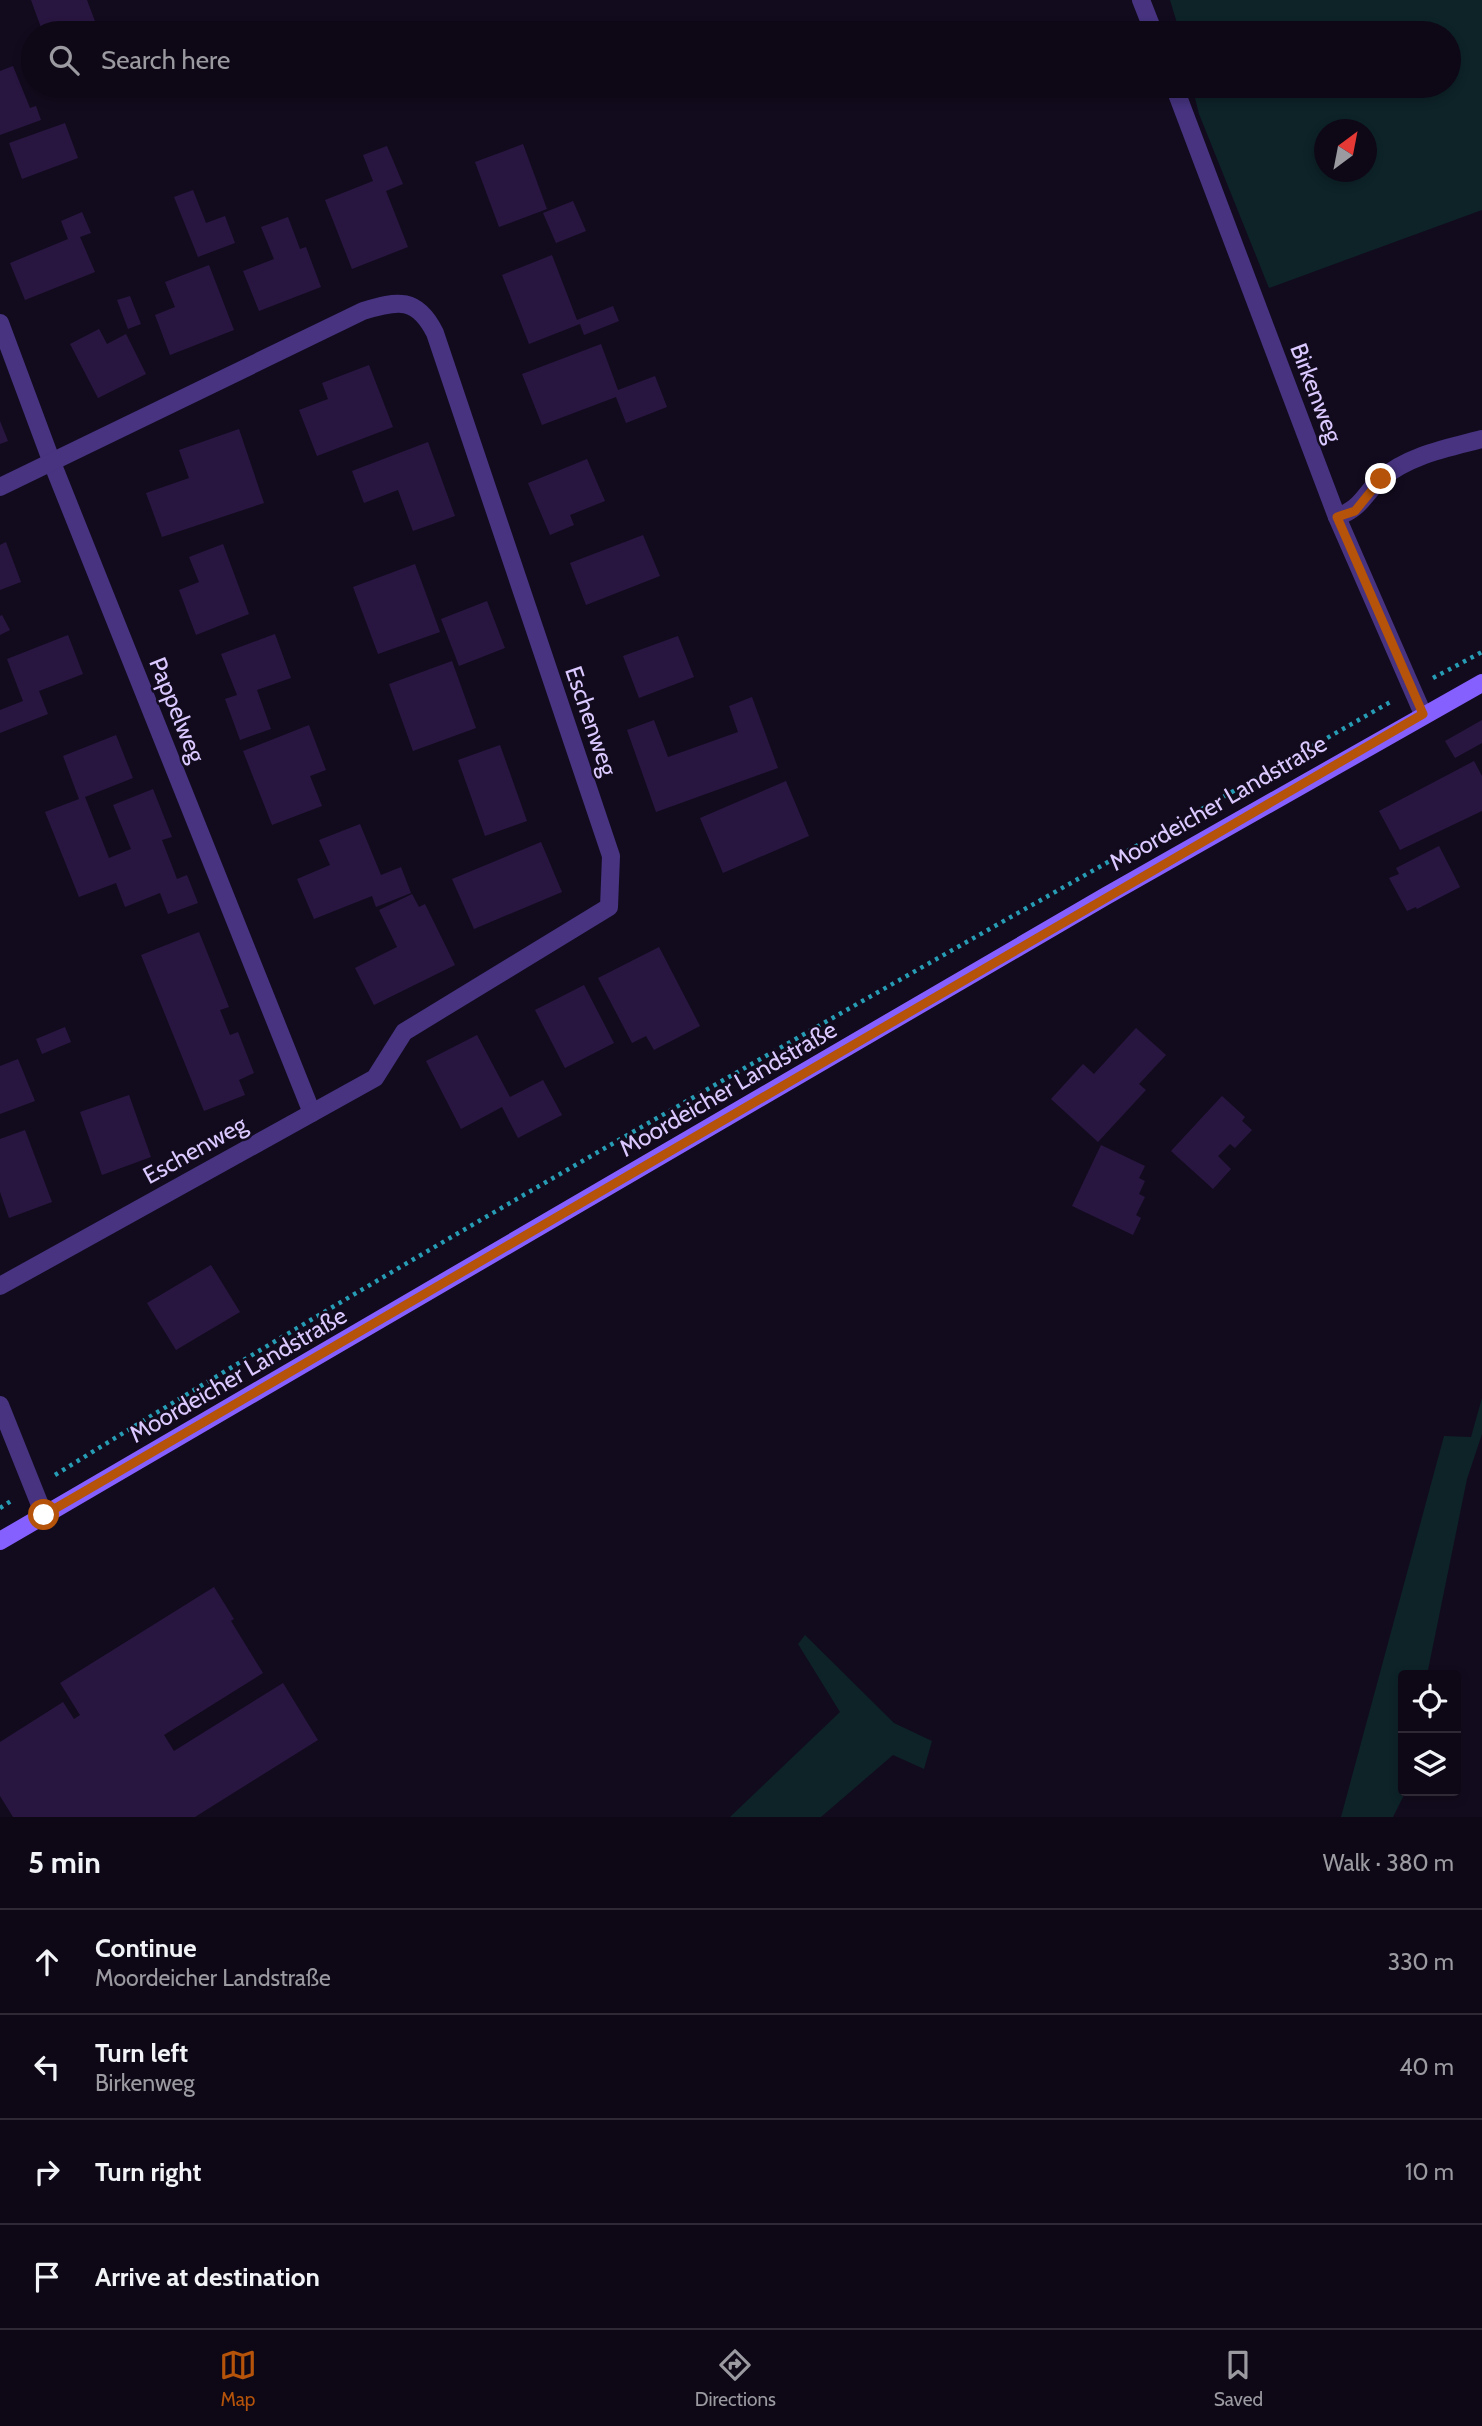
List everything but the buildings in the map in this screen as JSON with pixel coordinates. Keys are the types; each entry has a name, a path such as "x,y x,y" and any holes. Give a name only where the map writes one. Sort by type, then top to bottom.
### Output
{"main road":[{"name":"Moordeicher Landstraße","path":"0,1541 1423,714 1482,683"}],"street":[{"path":"1141,0 1149,21"},
{"name":"Birkenweg","path":"1179,98 1337,517 1414,688 1423,714"},
{"name":"Eschenweg","path":"0,487 51,460 374,307 410,304 426,315 435,333 611,856 609,907 404,1032 374,1078 0,1286"},
{"name":"Pappelweg","path":"0,323 51,460 312,1113"},
{"path":"1337,517 1355,511 1381,479 1421,456 1482,439"},
{"path":"0,1405 44,1515"}],"path":[{"path":"33,1488 198,1387 671,1112 1414,688 1482,652"}],"green space":[{"path":"1170,0 1482,0 1482,210 1269,288 1195,98 1461,98 1461,21 1176,21"},
{"path":"1482,1398 1482,1434 1467,1479 1428,1670 1398,1670 1398,1796 1404,1796 1393,1817 1341,1817 1444,1436 1471,1437"},
{"path":"805,1635 894,1723 932,1741 924,1769 893,1755 821,1817 730,1817 840,1712 798,1644"}],"route":[{"path":"44,1515 1106,895 1423,714 1414,688 1337,517 1355,511 1381,479"}]}
